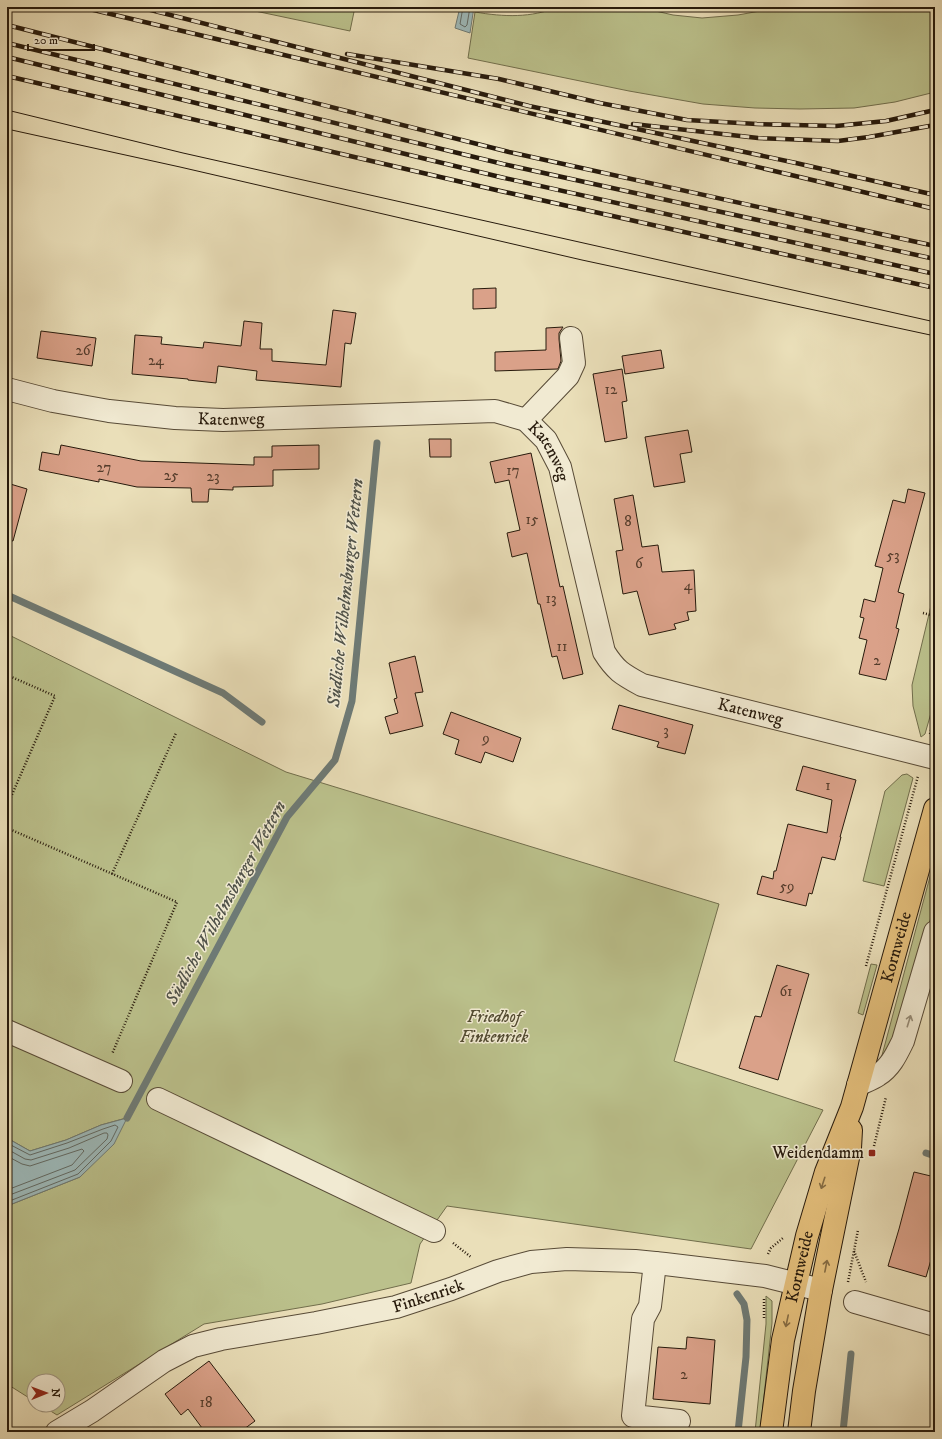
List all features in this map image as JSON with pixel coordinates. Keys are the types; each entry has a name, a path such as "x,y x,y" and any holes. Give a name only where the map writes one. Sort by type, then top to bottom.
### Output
{"main road":[{"name":"Kornweide","path":"771,1432 781,1354 795,1283 816,1203 826,1172 852,1107 935,809"},
{"name":"Kornweide","path":"799,1432 804,1391 821,1290 850,1148 852,1107"}],"street":[{"path":"526,420 568,376 574,363 571,338"},
{"name":"Katenweg","path":"7,389 53,401 109,411 175,418 223,420 495,411 526,420 546,440 560,467 604,652 613,666 623,675 642,685 935,758"},
{"name":"Kornweide","path":"858,1085 878,1075 887,1068 895,1057 903,1040 934,939"},
{"path":"7,1031 113,1077"},
{"path":"158,1099 434,1231"},
{"name":"Finkenriek","path":"58,1432 92,1412 164,1361 193,1346 221,1339 373,1312 426,1297 514,1266 547,1260 593,1259 655,1263 765,1276 821,1290"},
{"path":"655,1263 650,1306 643,1320 633,1416 679,1422"},
{"path":"865,1304 935,1325"}],"path":[{"path":"504,7 526,7"},
{"path":"679,7 723,7"},
{"path":"923,613 935,616"},
{"path":"7,675 55,696 7,806"},
{"path":"112,874 176,733"},
{"path":"7,828 176,902 113,1077"},
{"path":"434,1231 460,1248 491,1274"},
{"path":"765,1276 767,1257 771,1248 785,1236"},
{"path":"854,1251 865,1304"}],"green space":[{"path":"236,7 355,7 350,31"},
{"path":"558,7 638,7 673,15 702,18 738,15 782,7 935,7 935,92 895,102 854,108 755,108 703,104 629,91 468,58 475,12 517,16 548,11"},
{"path":"935,589 935,699 925,734 921,737 913,706 912,685"},
{"name":"Friedhof Finkenriek","path":"7,634 286,772 719,904 674,1061 823,1110 751,1249 447,1206 420,1244 411,1283 322,1304 204,1324 66,1409 66,1373 26,1373 26,1396 7,1384 7,1206 80,1177 126,1118 101,1125 66,1140 30,1151 7,1138"},
{"path":"907,774 913,778 884,886 863,881 885,791 902,775"},
{"path":"935,858 935,903 897,1039 881,1059"},
{"path":"871,964 877,965 863,1015 858,1013"},
{"path":"766,1296 772,1301 772,1323 760,1432 755,1432 766,1324"}],"water":[{"path":"460,7 474,7 470,33 455,28"},
{"path":"127,1118 114,1144 80,1177 7,1206 7,1138 30,1151 66,1140 101,1125"}],"building":[{"path":"496,288 496,308 473,309 473,289"},
{"path":"333,310 356,313 351,344 345,343 341,387 256,380 257,371 218,366 216,383 132,374 135,335 162,337 161,344 203,348 204,342 241,346 244,321 262,323 260,349 272,349 272,361 326,365"},
{"path":"563,327 559,333 561,361 558,369 495,371 495,352 546,350 546,328"},
{"path":"41,331 96,338 92,366 37,358"},
{"path":"661,350 664,368 625,374 622,356"},
{"path":"622,369 627,401 622,402 627,438 605,442 593,374"},
{"path":"688,430 692,452 680,454 685,482 654,487 645,437"},
{"path":"429,439 451,439 451,457 430,457"},
{"path":"61,445 141,461 254,465 254,457 272,457 272,446 319,445 319,469 273,470 273,486 233,487 233,490 209,489 208,502 192,502 191,488 137,487 99,479 99,482 39,470 42,452 59,455"},
{"path":"531,453 560,587 563,586 583,674 563,679 557,656 552,657 540,604 538,604 527,553 512,557 507,533 520,530 509,480 495,483 490,462"},
{"path":"7,483 27,489 13,541 7,540"},
{"path":"908,489 925,493 898,592 904,594 896,628 899,629 886,680 859,674 867,640 859,638 864,618 860,617 864,599 875,602 883,568 875,566 893,500 905,503"},
{"path":"633,495 642,547 658,545 662,572 694,570 696,611 687,612 689,620 674,624 676,629 649,635 637,591 623,594 616,551 623,550 614,499"},
{"path":"415,656 423,692 415,693 423,726 390,734 385,717 398,713 394,699 397,698 389,663"},
{"path":"619,705 693,725 685,754 657,747 659,742 612,729"},
{"path":"451,712 521,738 513,762 485,752 481,763 455,754 459,740 443,734"},
{"path":"803,766 856,780 835,860 822,857 812,894 809,893 806,906 757,894 762,876 773,879 788,824 827,833 832,800 796,790"},
{"path":"777,965 809,974 778,1080 739,1068 755,1016 761,1017"},
{"path":"914,1172 935,1177 935,1246 926,1277 888,1266"},
{"path":"687,1337 715,1340 710,1404 653,1399 658,1347 686,1349"},
{"path":"209,1361 255,1421 240,1432 205,1432 188,1409 181,1415 165,1394"}],"waterway":[{"name":"Südliche Wilhelmsburger Wettern","path":"127,1118 287,817 335,760 352,701 377,443"},
{"path":"7,595 223,693 262,722"},
{"path":"926,1153 935,1156"},
{"path":"737,1294 744,1304 747,1320 746,1357 738,1432"},
{"path":"843,1432 851,1354"}],"tram line":[{"path":"7,110 183,153 935,322"},
{"path":"7,129 180,167 582,260 935,336"}],"railway":[{"path":"81,7 935,209"},
{"path":"139,7 529,106 796,163 935,195"},
{"path":"7,25 509,152 935,246"},
{"path":"7,43 503,164 935,259"},
{"path":"347,54 499,79 600,103 687,120 836,126 886,121 935,110"},
{"path":"7,57 500,177 935,274"},
{"path":"7,76 496,190 935,288"},
{"path":"633,124 758,138 838,141 935,125"}],"place":[{"name":"Weidendamm","path":"872,1153"}]}
